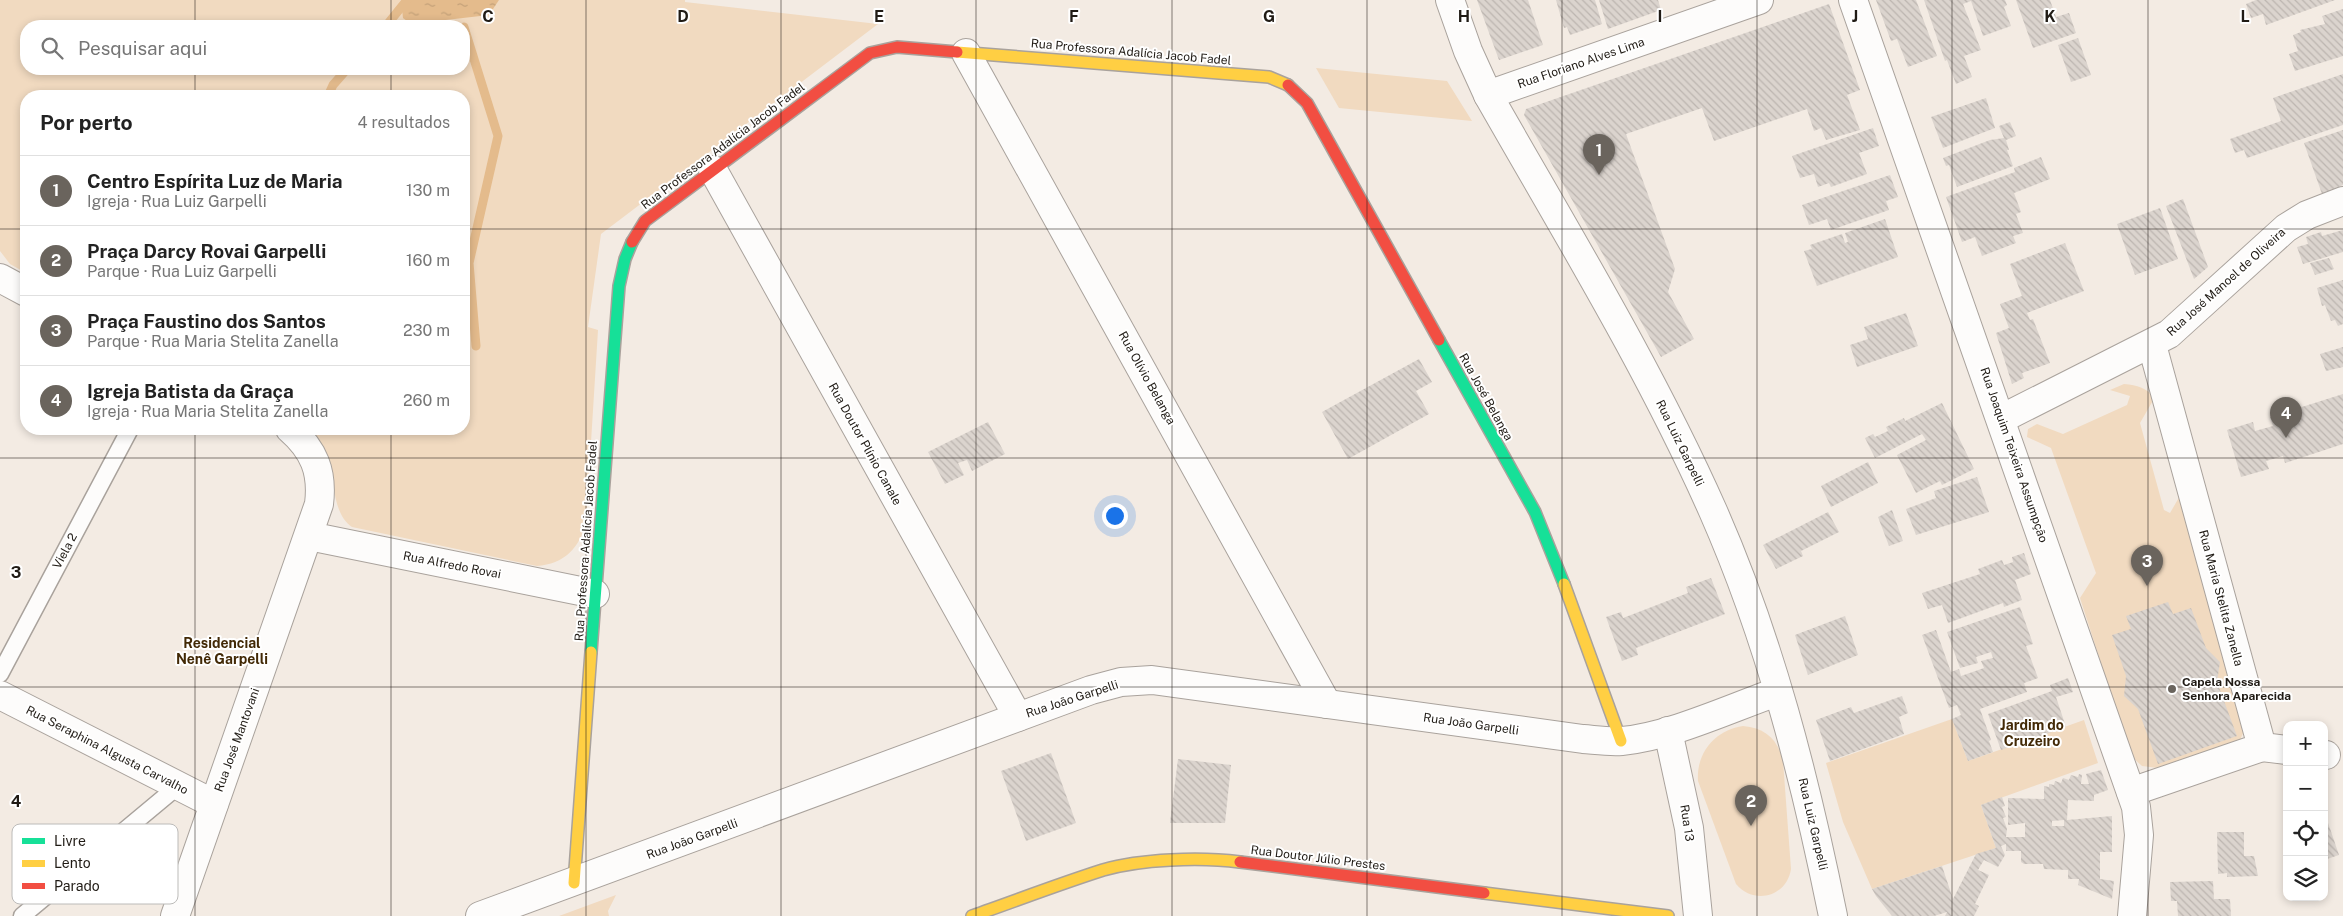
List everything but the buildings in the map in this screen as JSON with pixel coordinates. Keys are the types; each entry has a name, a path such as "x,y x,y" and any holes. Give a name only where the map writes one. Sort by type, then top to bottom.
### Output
{"street":[{"name":"Rua Luiz Garpelli","path":"1450,0 1468,51 1488,95 1601,294 1686,452 1736,567 1804,779 1834,916"},
{"name":"Rua Floriano Alves Lima","path":"1488,95 1759,0"},
{"name":"Rua Joaquim Teixeira Assumpção","path":"1853,0 2131,792 2138,818 2139,835 2132,916"},
{"name":"Rua Professora Adalícia Jacob Fadel","path":"574,883 595,594 622,267 630,242 645,221 870,53 883,48 897,47 966,52 1269,77 1289,85"},
{"name":"Rua Olívio Belanga","path":"966,52 1327,704"},
{"name":"Rua José Belanga","path":"1289,85 1307,103 1535,512 1550,545 1621,741"},
{"name":"Rua Doutor Plínio Canale","path":"713,170 1018,717"},
{"name":"Rua José Manoel de Oliveira","path":"2001,419 2169,334 2286,228 2307,216 2343,201"},
{"path":"0,278 20,289"},
{"name":"Rua Maria Stelita Zanella","path":"2131,792 2274,749 2152,344"},
{"name":"Rua José Mantovani","path":"175,916 319,504 322,485 315,459 297,435"},
{"name":"Rua Alfredo Rovai","path":"309,536 595,594"},
{"name":"Rua João Garpelli","path":"480,916 574,883 1018,717 1092,690 1121,682 1152,680 1583,739 1621,741 1649,737 1777,692"},
{"name":"Rua Seraphina Algusta Carvalho","path":"0,695 214,804"},
{"name":"Rua 13","path":"1668,731 1689,828 1698,916"},
{"name":"Rua Doutor Júlio Prestes","path":"972,916 1013,909 1104,870 1140,863 1217,860 1557,909 1668,916"}],"lane":[{"name":"Viela 2","path":"0,674 127,435"},
{"path":"132,824 178,786"},
{"path":"22,916 36,904"}],"shaded area":[{"path":"0,0 685,0 685,2 878,24 601,234 588,327 598,330 586,522 580,540 575,547 563,558 547,565 537,566 352,527 341,514 338,507 327,459 316,435 470,435 470,90 20,90 20,270 10,264 0,251"},
{"path":"1316,68 1447,81 1472,121 1339,108"},
{"path":"2124,384 2141,388 2155,397 2140,423 2164,510 2170,513 2181,494 2244,731 2240,740 2158,768 2142,766 2131,756 2080,598 2096,573 2051,448 2027,437 2028,429 2037,424 2063,434 2127,405 2130,396 2110,390"},
{"path":"1952,719 1968,761 2084,720 2098,763 1981,805 1996,848 1872,889 1843,822 1826,763"},
{"path":"1743,726 1758,729 1770,736 1778,747 1783,761 1791,869 1783,886 1769,895 1752,895 1736,884 1698,781 1700,761 1709,744 1724,732"},
{"path":"616,895 608,911 609,916 559,916"}],"water":[{"path":"401,0 499,0 489,15 446,20 406,20 403,18"}],"waterway":[{"path":"391,20 407,0"},
{"path":"470,46 498,136 470,259"},
{"path":"331,90 342,75"},
{"path":"470,275 476,346"}],"traffic: fast":[{"path":"591,652 619,286 625,259 632,242"},
{"path":"1439,340 1535,512 1564,584"}],"traffic: slow":[{"path":"957,52 1269,77 1288,85"},
{"path":"1564,584 1621,741"},
{"path":"574,883 591,652"},
{"path":"972,916 1118,866 1171,860 1224,860 1240,862"},
{"path":"1484,893 1668,916"}],"traffic: jam":[{"path":"632,242 645,221 870,53 897,47 957,52"},
{"path":"1288,85 1307,103 1439,340"},
{"path":"1240,862 1484,893"}],"place":[{"name":"Centro Espírita Luz de Maria","path":"1599,175"},
{"name":"Igreja Batista da Graça","path":"2286,438"},
{"name":"Praça Faustino dos Santos","path":"2147,586"},
{"name":"Capela Nossa Senhora Aparecida","path":"2172,689"},
{"name":"Praça Darcy Rovai Garpelli","path":"1751,826"}],"district":[{"name":"Residencial Nenê Garpelli","path":"222,652"},
{"name":"Jardim do Cruzeiro","path":"2032,734"}]}
